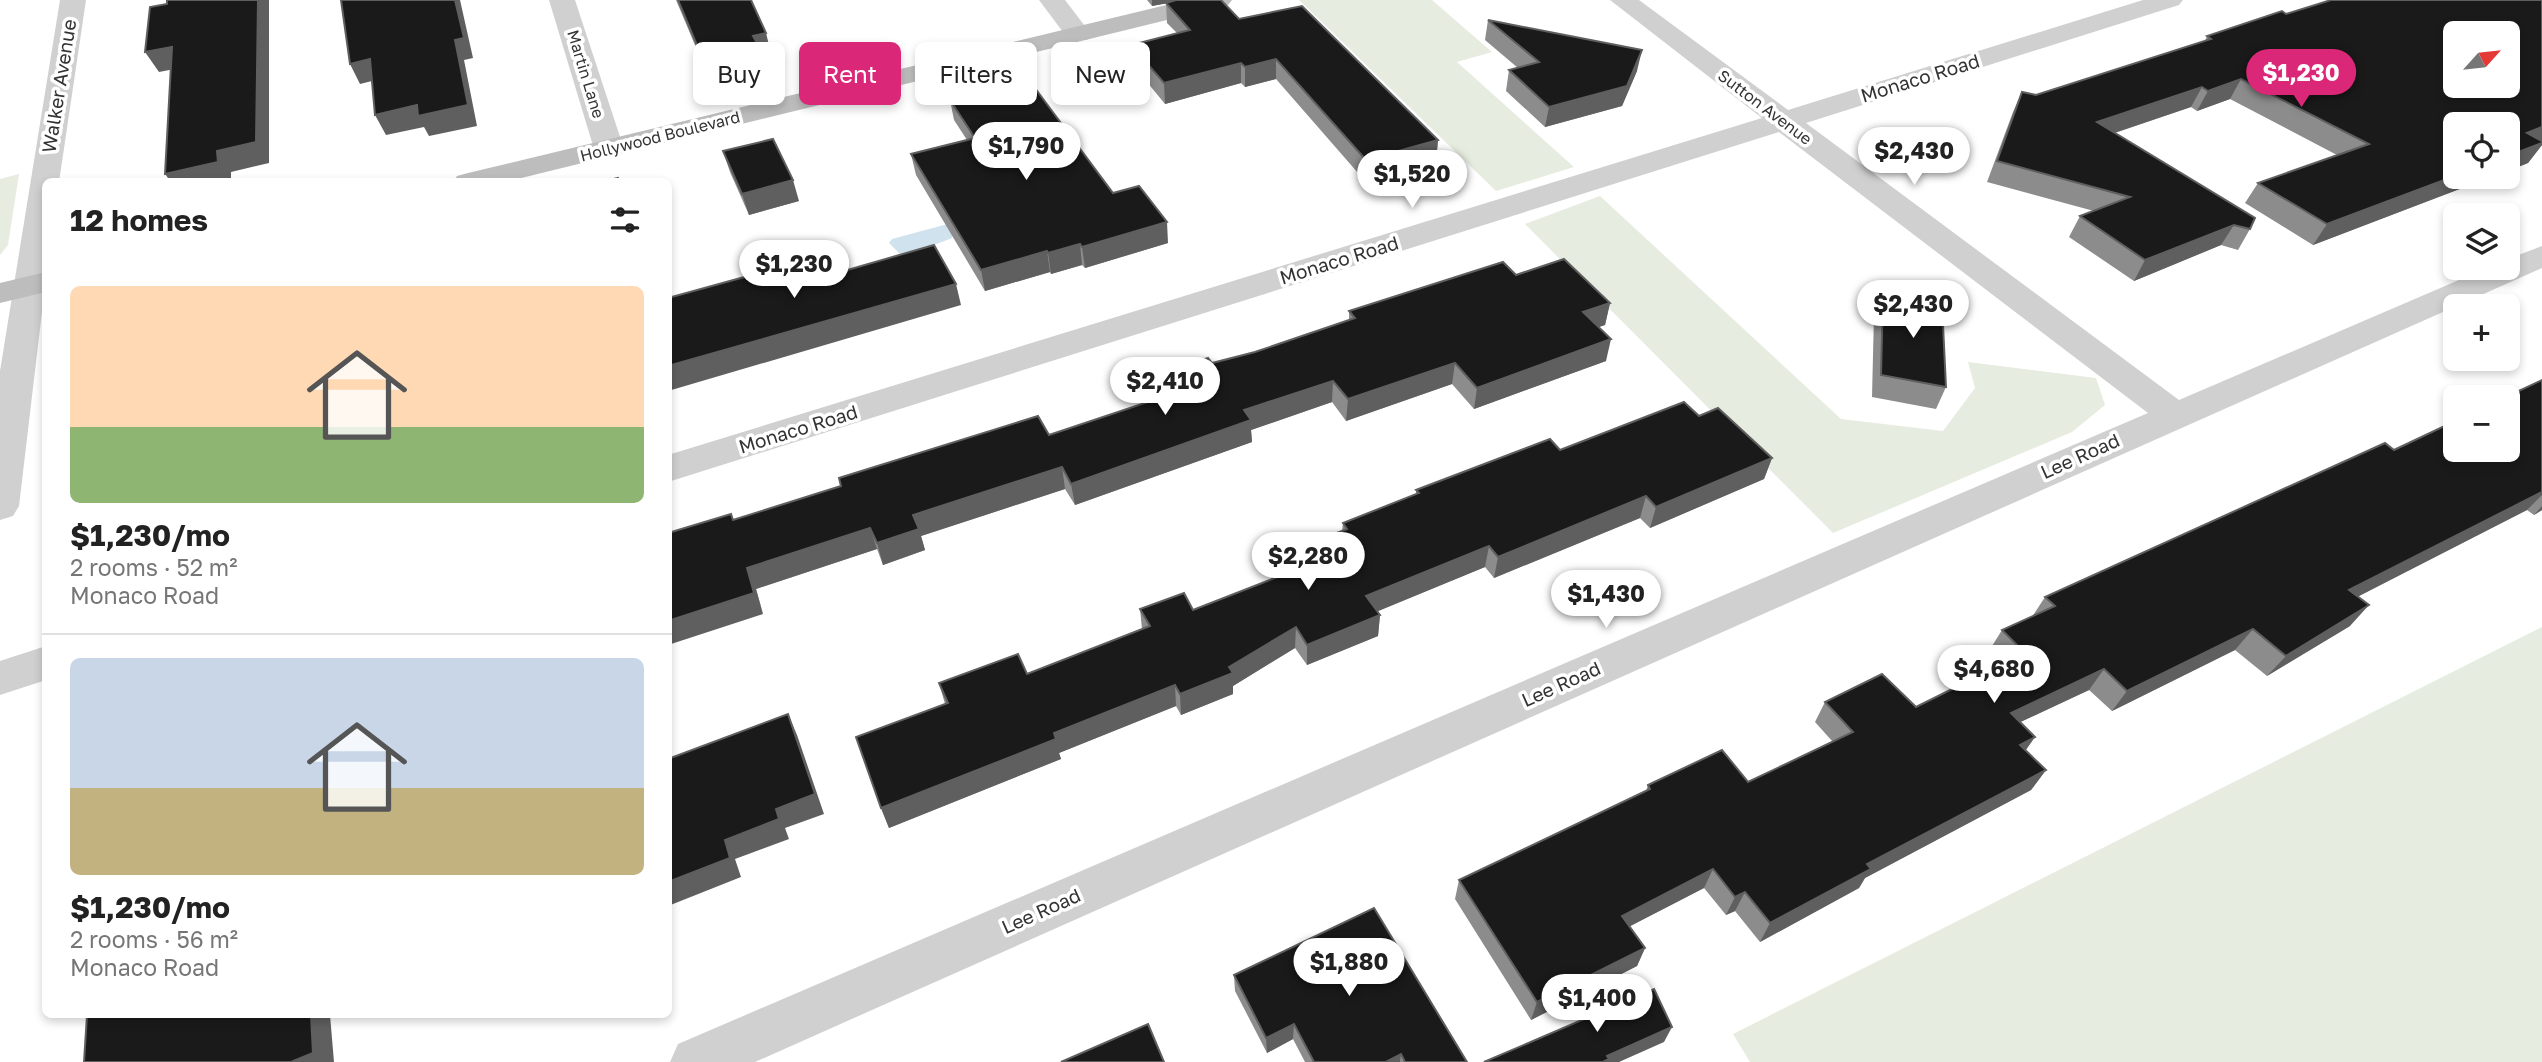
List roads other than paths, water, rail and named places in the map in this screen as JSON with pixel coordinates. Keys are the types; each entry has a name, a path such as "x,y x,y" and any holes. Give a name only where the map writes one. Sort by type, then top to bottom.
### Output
{"street":[{"name":"Walker Avenue","path":"43,178 73,0"},
{"name":"Martin Lane","path":"562,0 609,149"},
{"path":"1052,0 1079,34"},
{"name":"Hollywood Boulevard","path":"485,178 1219,0"},
{"name":"Sutton Avenue","path":"1623,0 2175,415"},
{"name":"Monaco Road","path":"672,468 2170,0"},
{"name":"Walker Avenue","path":"0,506 24,287 42,182"},
{"name":"Lee Road","path":"696,1062 2542,256"},
{"path":"0,678 42,664"}],"water":[{"path":"955,222 952,238 903,257 889,243 892,239"}]}
